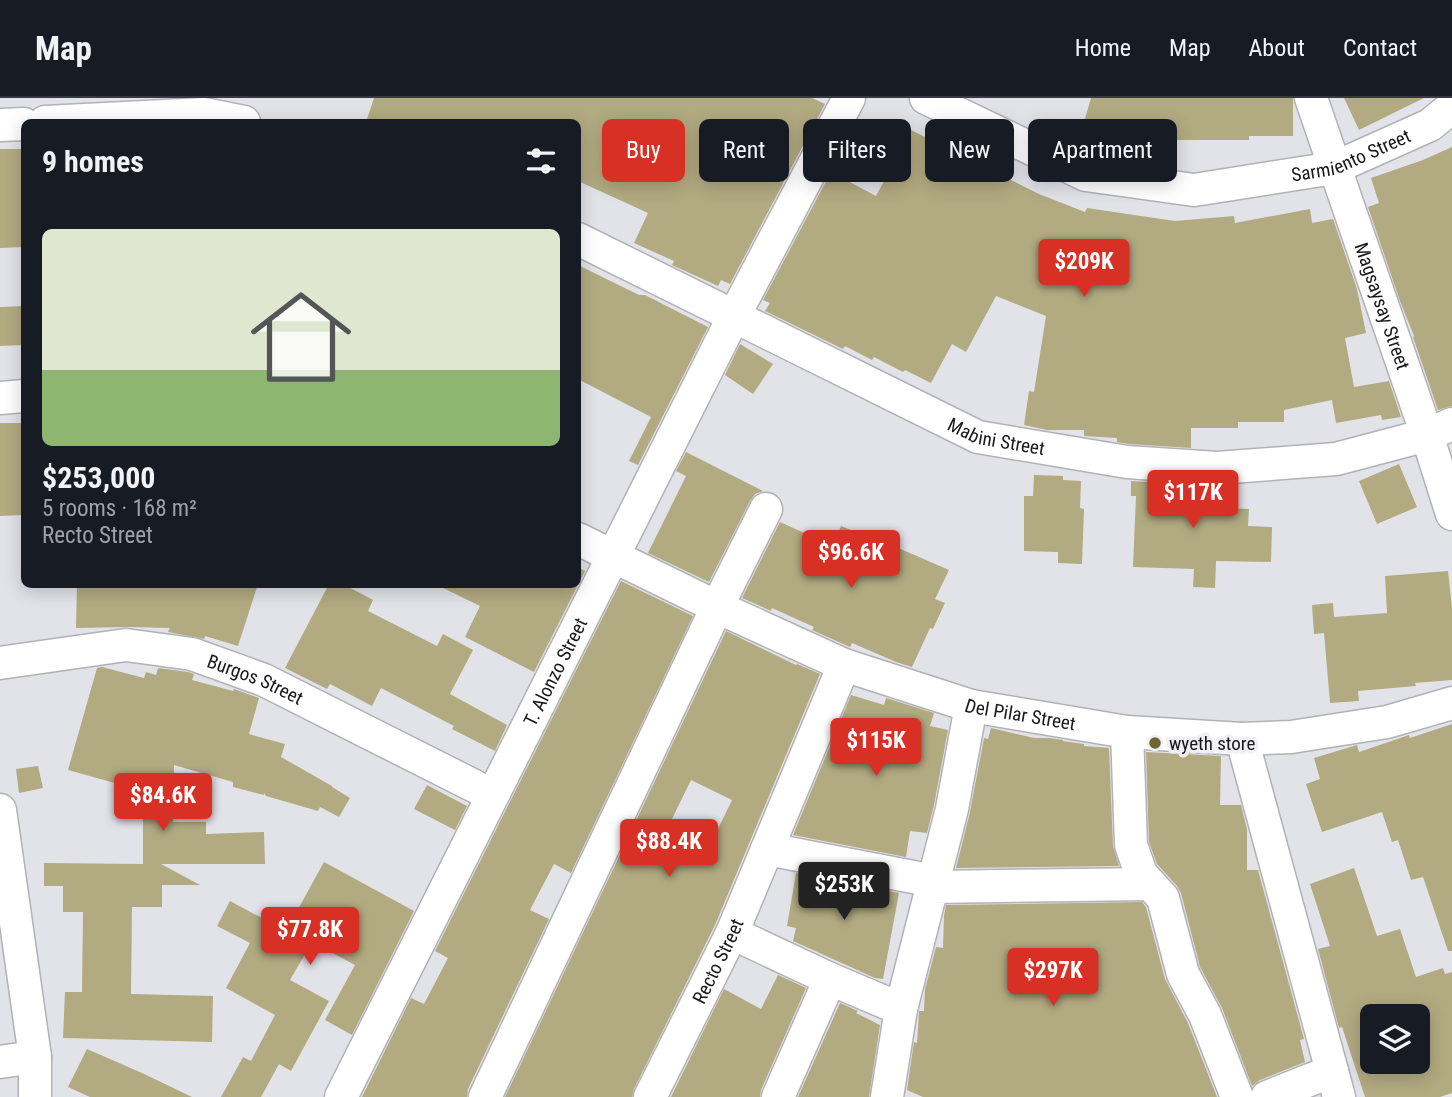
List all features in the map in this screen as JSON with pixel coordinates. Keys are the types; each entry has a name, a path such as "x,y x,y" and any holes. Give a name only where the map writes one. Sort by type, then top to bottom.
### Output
{"street":[{"name":"T. Alonzo Street","path":"341,1097 734,316 849,98"},
{"name":"Sarmiento Street","path":"926,98 1086,175 1194,190 1334,167 1430,125 1452,107"},
{"name":"Magsaysay Street","path":"1311,98 1334,167 1439,429 1452,514"},
{"path":"105,119 204,114 229,119"},
{"path":"0,125 21,124"},
{"name":"Mabini Street","path":"581,240 978,437 1128,462 1217,468 1336,459 1439,429"},
{"path":"0,398 21,396"},
{"path":"485,1097 766,509"},
{"name":"Del Pilar Street","path":"581,540 844,665 971,706 1127,732 1242,740 1291,737 1387,722 1452,703"},
{"name":"Burgos Street","path":"0,663 126,645 192,654 264,680 492,795"},
{"name":"Recto Street","path":"650,1097 732,933 844,665"},
{"path":"887,1097 901,1009 952,808 971,706"},
{"path":"1127,732 1131,845 1141,874 1163,898 1182,974 1205,1015 1237,1097"},
{"path":"1242,740 1335,1084 1267,1097"},
{"path":"0,810 35,1057 35,1097"},
{"path":"767,849 933,884 1150,884"},
{"path":"732,933 901,1009"},
{"path":"778,1097 830,979"},
{"path":"0,1062 35,1057"}],"building":[{"path":"374,98 812,98 825,104 817,119 803,119 803,146 789,172 789,119 699,119 699,182 784,182 730,284 721,280 718,286 672,265 674,261 634,243 648,213 581,182 581,119 367,119"},
{"path":"1091,98 1293,98 1293,136 1249,136 1249,140 1177,140 1177,119 1085,119"},
{"path":"1344,98 1424,98 1359,130"},
{"path":"911,130 925,137 925,182 1014,182 1085,212 1087,208 1175,221 1234,216 1235,223 1310,209 1312,223 1333,219 1357,289 1366,333 1345,338 1354,387 1389,381 1401,417 1382,420 1381,415 1336,423 1332,400 1284,410 1284,422 1238,422 1238,428 1191,428 1191,448 1117,442 1117,438 1084,436 1084,430 1047,430 1024,425 1029,391 1034,392 1046,316 996,296 966,352 952,344 931,383 874,357 872,360 845,346 843,349 765,311 770,303 763,300 826,182 850,182 876,196 883,182 911,182"},
{"path":"1452,147 1452,406 1438,410 1368,207 1379,203 1371,178"},
{"path":"0,149 21,149 21,247 0,248"},
{"path":"581,266 708,327 638,465 629,461 651,417 581,381"},
{"path":"21,306 21,345 0,346 0,307"},
{"path":"740,344 773,364 753,394 725,375"},
{"path":"0,423 21,423 21,515 0,516"},
{"path":"686,452 763,491 755,494 750,501 709,582 648,553 686,476 676,471"},
{"path":"1399,464 1417,507 1377,524 1359,481"},
{"path":"1034,475 1063,476 1063,480 1081,481 1080,508 1084,509 1082,564 1058,563 1058,552 1024,551 1024,496 1033,496"},
{"path":"1131,481 1225,486 1224,508 1249,509 1248,526 1272,527 1271,562 1216,561 1215,588 1193,587 1194,569 1133,567 1136,496 1131,496"},
{"path":"780,522 833,546 841,526 949,570 935,599 945,603 912,667 852,643 850,647 812,630 814,627 742,598"},
{"path":"1448,571 1452,608 1452,680 1358,691 1359,701 1330,703 1324,633 1314,634 1312,605 1333,603 1334,617 1387,613 1385,576"},
{"path":"621,581 693,616 571,873 554,864 530,910 549,919 468,1089 467,1097 362,1097 411,998 424,1004 448,958 435,951"},
{"path":"77,588 257,588 238,646 205,636 204,639 168,632 170,628 76,628"},
{"path":"327,588 350,588 373,600 368,611 437,646 443,634 473,650 450,694 507,725 495,751 381,688 372,706 330,684 327,689 285,668"},
{"path":"443,588 576,588 534,672 465,637 480,606"},
{"path":"726,631 820,674 715,925 632,1097 505,1097","holes":["691,780 732,800 713,839 672,819"]},
{"path":"97,668 144,678 146,672 156,675 158,668 188,672 194,674 192,680 233,691 234,689 259,698 249,734 285,744 281,757 350,798 339,817 320,807 318,811 266,796 264,793 233,787 233,782 174,765 173,822 206,822 206,834 264,832 265,864 161,864 200,885 162,885 162,907 132,907 131,994 213,996 212,1042 63,1038 65,992 82,992 83,912 63,912 63,886 44,886 44,863 143,864 140,790 68,770"},
{"path":"851,695 884,705 886,698 934,713 930,726 948,730 927,833 910,831 906,857 793,835"},
{"path":"1452,724 1452,951 1448,951 1423,877 1411,880 1398,840 1392,842 1382,812 1322,832 1306,784 1320,779 1314,758 1357,745 1359,752"},
{"path":"991,728 1034,738 1109,748 1113,846 1119,866 956,868 984,738 988,739"},
{"path":"1146,752 1221,756 1220,805 1241,805 1247,829 1247,870 1258,870 1304,1039 1300,1040 1305,1062 1260,1080 1252,1086 1222,1008 1200,967 1181,893 1157,864 1149,842"},
{"path":"38,766 43,788 19,793 16,769"},
{"path":"427,785 467,806 455,830 414,809"},
{"path":"324,862 414,911 352,1035 325,1020 355,965 312,942 290,980 329,1001 291,1071 279,1064 261,1097 221,1097 243,1057 251,1061 275,1015 226,988 250,943 217,926 230,901 286,931"},
{"path":"1354,868 1377,936 1400,929 1416,977 1443,968 1445,974 1452,972 1452,1093 1440,1097 1365,1097 1342,1027 1339,1028 1318,949 1330,946 1310,884"},
{"path":"796,873 899,893 883,979 875,978 793,941 796,928 787,926"},
{"path":"1142,902 1146,907 1165,979 1188,1023 1217,1097 923,1097 907,1090 914,1042 917,1043 919,1011 924,1011 925,989 936,947 943,948 946,905"},
{"path":"778,975 806,988 760,1097 671,1097 724,989 761,1009"},
{"path":"840,1003 880,1025 869,1097 798,1097"},
{"path":"87,1049 192,1097 90,1097 68,1087"}],"place":[{"name":"wyeth store","path":"1155,743"}]}
